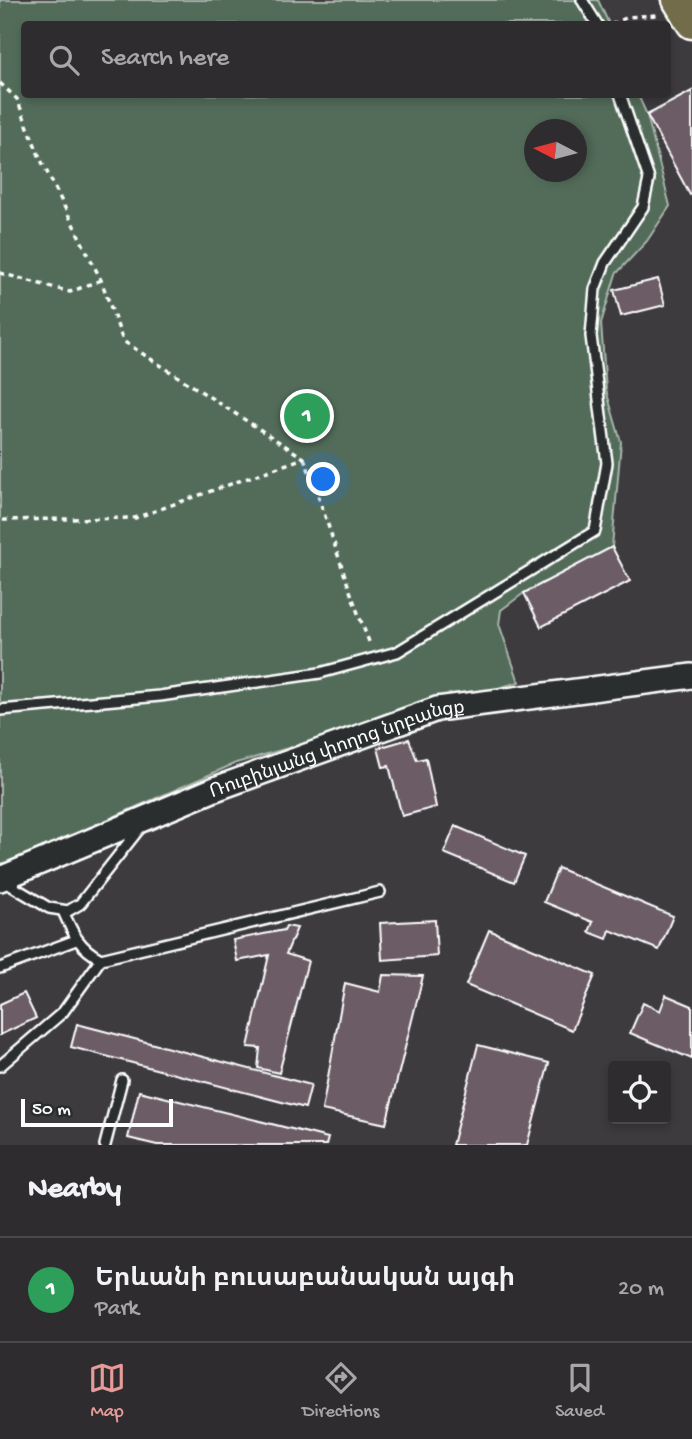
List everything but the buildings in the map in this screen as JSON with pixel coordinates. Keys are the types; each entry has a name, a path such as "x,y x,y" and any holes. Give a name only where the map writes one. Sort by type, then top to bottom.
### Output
{"main road":[{"path":"667,7 692,23"}],"street":[{"name":"Ռուբինյանց փողոց նրբանցք","path":"0,879 149,817 437,709 692,676"}],"lane":[{"path":"582,0 595,21"},
{"path":"0,710 160,696 320,673 397,652 595,531 607,463 591,336 595,289 605,263 643,207 649,179 621,98"},
{"path":"0,879 49,908 68,911 80,904 149,817"},
{"path":"63,911 76,940 88,953 100,959 380,892"},
{"path":"0,968 76,940"},
{"path":"0,1066 63,1012 100,959"},
{"path":"105,1145 122,1080"}],"path":[{"path":"619,21 667,7"},
{"path":"0,83 17,99 40,158 101,280 123,341 304,458 324,507 344,579 376,658"},
{"path":"0,273 70,292 101,280"},
{"path":"0,520 135,518 304,458"}],"green space":[{"path":"0,0 598,0 608,21 21,21 21,98 639,98 647,115 670,206 647,241 616,274 601,323 606,390 621,442 612,547 524,593 501,610 499,624 519,682 236,763 0,867"}],"place":[{"name":"Երևանի բուսաբանական այգի","path":"307,416"}]}
